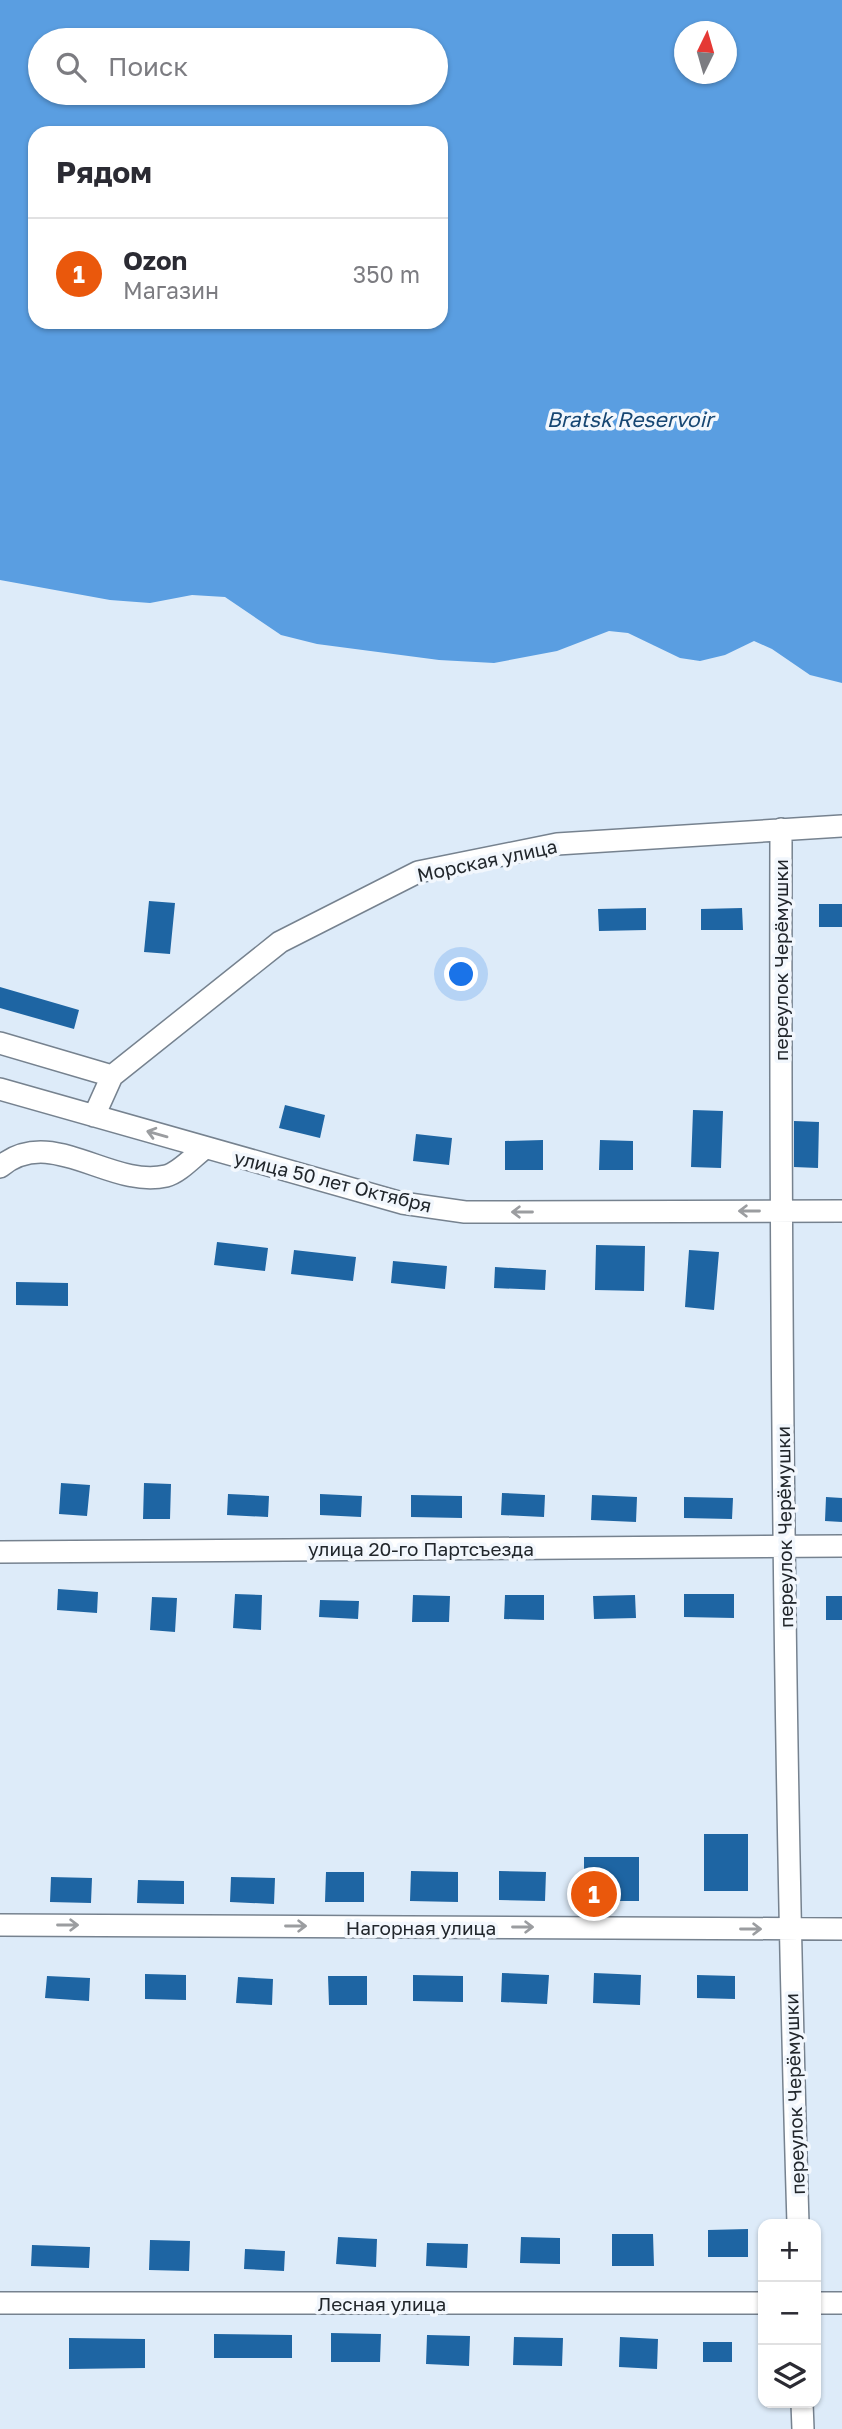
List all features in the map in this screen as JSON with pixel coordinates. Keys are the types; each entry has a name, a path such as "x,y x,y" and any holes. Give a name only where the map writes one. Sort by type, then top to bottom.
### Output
{"street":[{"name":"Морская улица","path":"94,1116 112,1076 280,942 418,872 557,844 842,826"},
{"name":"переулок Черёмушки","path":"780,829 780,1211 784,1546 789,1929 798,2219"},
{"path":"0,1043 112,1076"},
{"name":"улица 50 лет Октября","path":"0,1089 402,1203 465,1212 842,1210"},
{"path":"0,1167 15,1155 41,1150 143,1178 168,1176 205,1148"},
{"name":"улица 20-го Партсъезда","path":"0,1552 842,1546"},
{"name":"Нагорная улица","path":"0,1924 842,1929"},
{"name":"Лесная улица","path":"0,2304 758,2303"},
{"path":"821,2303 842,2303"},
{"path":"802,2408 803,2429"}],"water":[{"name":"Bratsk Reservoir","path":"0,0 842,0 842,683 810,675 772,649 754,641 725,655 700,661 680,658 628,633 609,631 557,651 494,663 439,660 317,644 281,635 225,597 192,595 150,603 110,600 0,580"}],"building":[{"path":"149,901 175,903 170,954 144,952"},
{"path":"819,904 842,904 842,927 819,927"},
{"path":"646,908 646,930 599,931 598,909"},
{"path":"742,908 743,930 701,930 701,909"},
{"path":"0,987 79,1010 74,1029 0,1008"},
{"path":"285,1105 325,1115 320,1138 279,1128"},
{"path":"693,1110 723,1111 721,1168 691,1167"},
{"path":"794,1121 819,1122 818,1168 794,1167"},
{"path":"416,1134 452,1138 449,1165 413,1161"},
{"path":"543,1140 543,1170 505,1170 505,1141"},
{"path":"600,1140 633,1141 633,1170 599,1170"},
{"path":"217,1242 268,1248 265,1271 214,1265"},
{"path":"596,1245 645,1246 644,1291 595,1290"},
{"path":"294,1250 356,1257 353,1281 291,1274"},
{"path":"689,1250 719,1252 714,1310 685,1307"},
{"path":"393,1261 447,1266 445,1289 391,1283"},
{"path":"495,1267 546,1270 545,1290 494,1288"},
{"path":"16,1282 68,1283 68,1306 16,1305"},
{"path":"61,1483 90,1485 87,1516 59,1514"},
{"path":"144,1483 171,1484 170,1519 143,1519"},
{"path":"502,1493 545,1495 544,1517 501,1515"},
{"path":"228,1494 269,1496 268,1517 227,1515"},
{"path":"320,1494 362,1496 361,1517 320,1515"},
{"path":"411,1495 462,1496 462,1518 411,1517"},
{"path":"592,1495 637,1497 636,1522 591,1520"},
{"path":"684,1497 733,1498 732,1519 684,1518"},
{"path":"826,1497 842,1498 842,1522 825,1521"},
{"path":"58,1589 98,1592 97,1613 57,1610"},
{"path":"235,1594 262,1595 261,1630 233,1628"},
{"path":"684,1594 734,1594 734,1618 684,1617"},
{"path":"413,1595 450,1596 449,1622 412,1622"},
{"path":"505,1595 544,1595 544,1620 504,1619"},
{"path":"635,1595 636,1618 594,1619 593,1596"},
{"path":"826,1596 842,1596 842,1620 826,1620"},
{"path":"152,1597 177,1598 175,1632 150,1630"},
{"path":"320,1600 359,1601 358,1619 319,1617"},
{"path":"704,1834 748,1834 748,1891 704,1891"},
{"path":"584,1857 639,1857 639,1901 584,1901"},
{"path":"411,1871 458,1872 458,1902 410,1901"},
{"path":"499,1871 546,1872 545,1901 499,1900"},
{"path":"326,1872 364,1872 364,1902 325,1902"},
{"path":"51,1877 92,1878 91,1903 50,1902"},
{"path":"231,1877 275,1878 274,1904 230,1902"},
{"path":"138,1880 184,1881 184,1904 137,1903"},
{"path":"502,1973 549,1975 547,2004 501,2002"},
{"path":"594,1973 641,1975 640,2005 593,2003"},
{"path":"145,1974 186,1975 186,2000 145,1999"},
{"path":"413,1975 463,1976 463,2002 413,2001"},
{"path":"697,1975 735,1976 735,1999 697,1998"},
{"path":"47,1976 90,1978 89,2001 45,1998"},
{"path":"328,1976 367,1976 367,2005 329,2005"},
{"path":"238,1977 273,1979 272,2005 236,2003"},
{"path":"748,2229 748,2257 708,2257 708,2230"},
{"path":"612,2234 653,2234 654,2266 612,2266"},
{"path":"338,2237 377,2239 376,2267 336,2264"},
{"path":"521,2237 560,2238 560,2264 520,2263"},
{"path":"150,2240 190,2241 189,2271 149,2270"},
{"path":"427,2243 468,2244 467,2268 426,2266"},
{"path":"32,2245 90,2247 89,2268 31,2266"},
{"path":"245,2249 285,2251 284,2271 244,2269"},
{"path":"331,2333 381,2334 380,2362 331,2362"},
{"path":"214,2334 292,2335 292,2358 214,2358"},
{"path":"427,2335 470,2336 469,2366 426,2364"},
{"path":"514,2337 563,2338 562,2366 513,2365"},
{"path":"620,2337 658,2339 657,2369 619,2367"},
{"path":"69,2338 145,2339 145,2368 69,2369"},
{"path":"703,2342 732,2342 732,2362 703,2362"}],"place":[{"name":"Ozon","path":"594,1894"}]}
